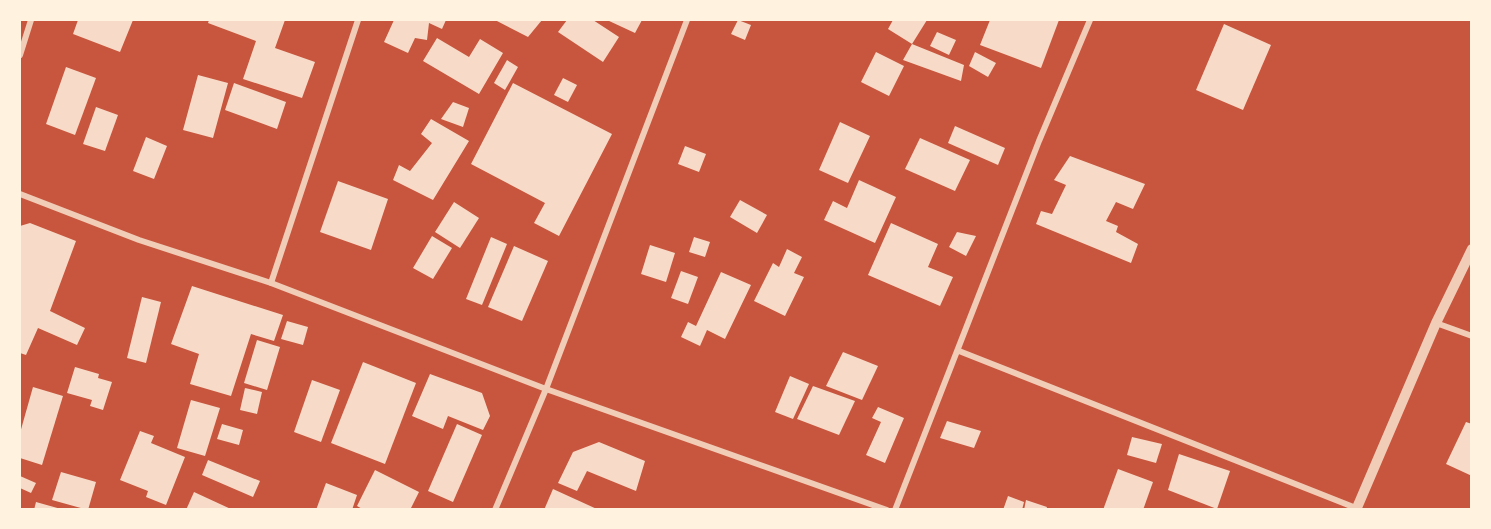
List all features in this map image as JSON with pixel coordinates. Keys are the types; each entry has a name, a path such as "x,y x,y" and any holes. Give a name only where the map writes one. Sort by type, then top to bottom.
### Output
{"street":[{"path":"20,55 31,20"},
{"path":"271,284 358,20"},
{"path":"495,510 546,389 687,20"},
{"path":"895,510 959,351 1039,141 1090,20"},
{"path":"20,194 140,240 271,284 546,389 887,510"},
{"path":"959,351 1356,509 1436,323 1472,249"},
{"path":"1436,323 1472,336"}],"building":[{"path":"78,20 133,20 120,52 73,34"},
{"path":"209,20 285,20 275,48 315,62 302,98 243,79 256,41 208,23"},
{"path":"394,20 446,20 442,29 429,23 427,40 415,38 408,53 384,42"},
{"path":"495,20 542,20 528,37"},
{"path":"567,20 593,20 619,37 603,62 558,32"},
{"path":"607,20 642,20 635,33"},
{"path":"738,20 751,25 745,40 731,34"},
{"path":"893,20 927,20 912,44 888,29"},
{"path":"990,20 1059,20 1041,68 980,45"},
{"path":"1224,24 1271,45 1243,110 1196,90"},
{"path":"937,32 956,40 949,55 930,46"},
{"path":"437,38 469,57 480,39 503,53 479,94 423,61"},
{"path":"912,44 964,65 961,81 903,60"},
{"path":"876,52 904,66 889,96 861,82"},
{"path":"975,52 996,63 988,77 969,66"},
{"path":"507,60 518,67 505,90 494,83"},
{"path":"66,67 96,78 75,135 46,124"},
{"path":"198,75 228,83 213,138 183,130"},
{"path":"563,78 577,85 568,102 554,95"},
{"path":"234,83 286,102 277,129 225,110"},
{"path":"513,83 612,134 559,236 534,223 545,203 471,164"},
{"path":"453,102 469,108 463,127 441,119"},
{"path":"96,107 118,115 105,151 83,144"},
{"path":"431,119 469,141 433,200 393,180 399,165 410,171 432,143 421,134"},
{"path":"840,122 870,136 848,183 819,170"},
{"path":"955,126 1005,148 998,165 948,143"},
{"path":"146,137 167,146 154,179 133,171"},
{"path":"920,138 970,160 955,191 905,169"},
{"path":"685,146 706,154 699,172 678,164"},
{"path":"1070,156 1145,184 1133,209 1116,202 1106,221 1118,226 1116,232 1138,244 1131,263 1036,224 1041,211 1052,214 1066,185 1054,180"},
{"path":"859,180 896,197 875,243 824,220 833,201 847,208"},
{"path":"338,181 388,199 371,250 320,232"},
{"path":"740,200 767,215 757,233 730,217"},
{"path":"454,202 479,218 460,248 435,232"},
{"path":"30,223 76,241 50,311 85,328 77,345 38,328 26,355 20,353 20,226"},
{"path":"891,223 938,244 928,267 953,277 940,306 868,275"},
{"path":"957,232 976,236 966,256 949,247"},
{"path":"432,236 452,248 433,279 413,268"},
{"path":"491,237 507,244 482,305 466,299"},
{"path":"694,237 710,242 705,257 689,252"},
{"path":"650,245 675,253 666,282 641,274"},
{"path":"514,246 548,261 522,321 488,307"},
{"path":"787,249 802,257 794,273 804,277 785,316 754,301 773,263 779,267"},
{"path":"681,271 698,277 688,304 671,298"},
{"path":"721,272 751,285 725,339 707,330 700,346 681,337 688,322 696,326"},
{"path":"192,286 283,315 274,341 251,334 231,396 190,384 199,354 171,344"},
{"path":"142,297 161,302 146,363 127,358"},
{"path":"287,321 308,327 303,345 281,339"},
{"path":"257,340 280,347 267,390 244,383"},
{"path":"843,352 878,366 862,400 826,386"},
{"path":"363,362 416,383 385,464 331,443"},
{"path":"75,367 99,374 98,378 112,382 103,410 90,406 92,400 67,393"},
{"path":"430,374 482,393 490,416 483,430 448,416 443,429 412,416"},
{"path":"790,376 809,384 793,419 775,412"},
{"path":"312,380 340,390 321,442 294,432"},
{"path":"813,386 855,401 839,435 797,419"},
{"path":"33,387 63,396 42,465 20,458 20,433"},
{"path":"245,388 262,392 257,414 240,410"},
{"path":"191,400 220,408 205,456 177,448"},
{"path":"878,407 904,418 885,463 866,455 881,422 872,418"},
{"path":"947,421 981,431 974,448 940,438"},
{"path":"1466,422 1472,424 1472,476 1446,464"},
{"path":"222,424 243,430 239,445 217,439"},
{"path":"457,424 482,435 453,502 428,491"},
{"path":"140,431 154,436 151,443 185,457 166,505 146,497 148,491 120,480"},
{"path":"1132,437 1162,444 1156,463 1127,455"},
{"path":"599,442 645,461 636,491 587,471 577,491 558,483 573,452"},
{"path":"1179,454 1230,471 1217,509 1168,490"},
{"path":"208,460 260,481 253,497 202,475"},
{"path":"1118,469 1153,482 1143,510 1103,510"},
{"path":"375,470 419,492 410,510 364,510 357,506"},
{"path":"61,472 96,482 88,510 52,500"},
{"path":"20,476 36,483 31,493 20,488"},
{"path":"326,483 357,495 352,510 316,510"},
{"path":"553,489 599,510 544,510"},
{"path":"194,492 233,510 186,510"},
{"path":"1008,496 1024,502 1022,510 1003,510"},
{"path":"1026,500 1047,507 1046,510 1024,510"},
{"path":"36,502 61,509 61,510 34,510"}]}
